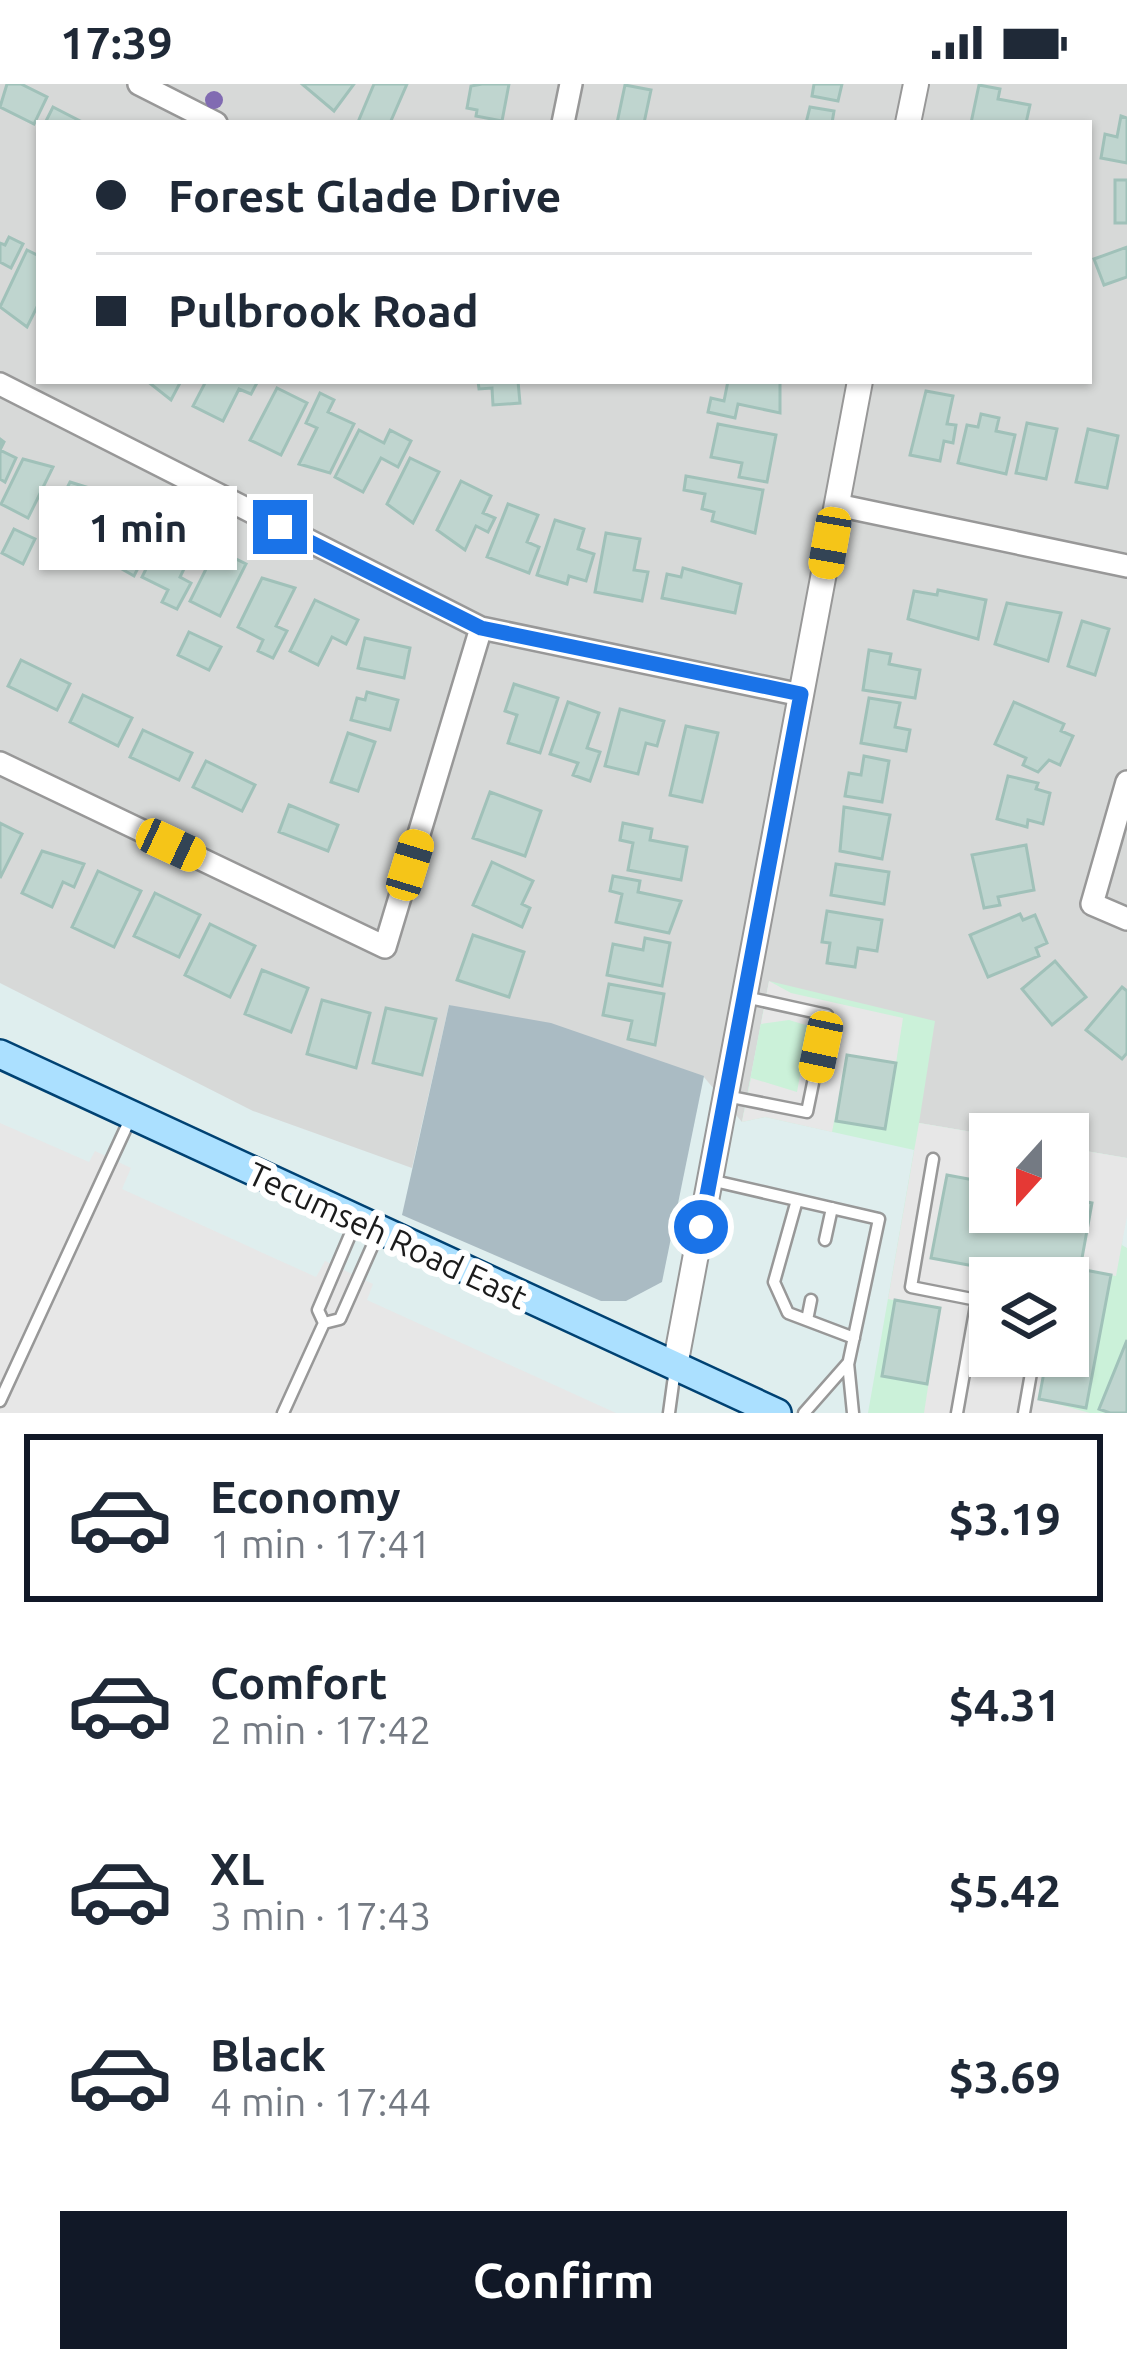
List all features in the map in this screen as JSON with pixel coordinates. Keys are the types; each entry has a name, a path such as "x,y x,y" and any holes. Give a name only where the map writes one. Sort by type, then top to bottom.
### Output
{"main road":[{"name":"Tecumseh Road East","path":"0,1054 777,1413"}],"street":[{"path":"139,84 210,120"},
{"path":"564,120 571,84"},
{"path":"909,120 916,84"},
{"path":"0,384 481,628 801,694"},
{"path":"675,1366 859,384"},
{"path":"837,505 1127,566"},
{"path":"0,763 385,947 481,628"},
{"path":"1127,782 1092,904 1127,919"}],"lane":[{"path":"726,1096 807,1112 827,1015 744,997"},
{"path":"0,1401 131,1118"},
{"path":"933,1160 910,1288 969,1298"},
{"path":"710,1180 878,1219 848,1365 853,1413"},
{"path":"797,1200 774,1282 788,1313 854,1338"},
{"path":"825,1240 832,1208"},
{"path":"324,1324 340,1319 368,1226"},
{"path":"284,1413 324,1324 318,1310 368,1226"},
{"path":"807,1320 811,1300"},
{"path":"957,1413 969,1363"},
{"path":"804,1413 848,1365"},
{"path":"669,1413 675,1366"},
{"path":"1024,1413 1030,1377"}],"shaded area":[{"path":"0,84 1127,84 1127,1158 1089,1152 1089,1113 969,1113 969,1131 919,1123 769,982 742,1122 703,1076 449,1005 412,1168 253,1111 0,983"},
{"path":"769,981 935,1021 919,1123 969,1131 969,1233 1089,1233 1089,1152 1127,1158 1122,1245 1127,1248 1127,1413 868,1413 914,1150 765,1117 742,1122"},
{"path":"769,981 791,993 903,1018 896,1063 847,1055 832,1132 765,1117 742,1122 751,1078 797,1092 809,1026 789,1020 761,1024"},
{"path":"449,1005 551,1023 704,1076 662,1282 626,1301 601,1301 402,1215"},
{"path":"0,1123 89,1162 95,1151 131,1168 122,1189 316,1277 325,1261 373,1284 367,1300 616,1413 0,1413"},
{"path":"919,1123 969,1131 969,1180 947,1176 932,1257 969,1264 969,1377 1043,1377 1039,1399 1090,1413 924,1413 940,1309 888,1299"},
{"path":"1089,1152 1127,1158 1127,1216 1116,1276 1089,1271 1089,1257 1082,1257 1092,1203"}],"building":[{"path":"7,84 21,84 47,97 34,124 0,107"},
{"path":"302,84 354,84 334,111"},
{"path":"374,84 407,84 391,120 359,120"},
{"path":"509,84 502,120 476,116 477,110 467,108 471,86"},
{"path":"814,84 842,84 838,101 812,96"},
{"path":"625,85 651,90 645,120 618,120"},
{"path":"979,85 1000,89 998,99 1030,105 1027,120 972,120"},
{"path":"53,107 78,120 46,120"},
{"path":"810,107 834,111 832,120 807,120"},
{"path":"1121,116 1127,118 1127,163 1101,158 1105,134 1117,137"},
{"path":"1115,180 1127,180 1127,223 1115,223"},
{"path":"9,237 23,244 11,268 0,262 0,243 5,245"},
{"path":"1127,247 1127,277 1104,285 1094,259"},
{"path":"27,250 36,254 36,309 27,327 0,307"},
{"path":"151,384 179,384 171,400"},
{"path":"204,384 256,384 251,394 239,389 223,421 193,406"},
{"path":"478,384 518,384 520,403 493,405 492,388 479,389"},
{"path":"727,384 780,384 780,413 738,404 735,418 708,412 711,398 724,401"},
{"path":"277,388 307,403 281,455 250,440"},
{"path":"926,391 953,396 947,424 956,425 953,443 944,441 940,461 910,455"},
{"path":"320,393 334,400 328,412 354,424 330,473 299,464 317,428 306,423"},
{"path":"981,414 999,418 996,431 1015,435 1006,474 958,463 967,425 978,427"},
{"path":"1027,423 1057,429 1046,479 1016,473"},
{"path":"718,424 776,435 767,482 739,477 742,463 711,457"},
{"path":"1088,429 1118,436 1107,488 1076,482"},
{"path":"359,430 384,443 390,430 411,441 398,467 381,458 363,492 335,477"},
{"path":"0,450 16,458 5,482 0,479"},
{"path":"410,458 439,472 413,523 387,504"},
{"path":"23,459 53,467 28,518 1,504"},
{"path":"686,476 763,490 755,533 712,521 714,512 702,509 705,494 684,490"},
{"path":"461,481 491,496 483,513 495,518 488,532 476,526 465,550 437,530"},
{"path":"70,482 102,492 75,545 46,530"},
{"path":"508,504 538,515 527,542 539,547 529,573 487,557"},
{"path":"118,506 150,515 135,546 146,552 134,576 120,568 124,560 97,547"},
{"path":"555,520 584,529 578,549 594,554 586,581 569,576 567,584 537,575"},
{"path":"14,529 35,539 23,564 2,553"},
{"path":"166,529 198,540 180,577 191,583 177,609 162,602 168,590 142,577"},
{"path":"606,533 640,539 634,570 648,572 642,601 595,592"},
{"path":"216,549 246,564 220,616 190,601"},
{"path":"683,568 741,584 735,613 662,598 667,574 681,577"},
{"path":"262,578 295,588 276,626 287,631 273,658 258,651 263,640 238,627"},
{"path":"938,590 986,600 978,639 908,619 914,591 937,595"},
{"path":"315,600 358,620 346,644 332,637 318,665 290,651"},
{"path":"1007,603 1061,613 1048,661 995,644"},
{"path":"1082,621 1109,629 1095,675 1068,666"},
{"path":"189,632 221,647 209,670 178,655"},
{"path":"365,638 410,648 404,678 358,668"},
{"path":"869,650 891,654 889,664 920,670 915,698 863,690"},
{"path":"21,660 70,684 57,710 8,686"},
{"path":"514,684 558,698 540,753 508,743 517,715 505,711"},
{"path":"367,692 398,700 390,730 351,720 357,698 365,700"},
{"path":"83,695 132,718 118,746 70,722"},
{"path":"869,698 900,703 895,727 910,730 906,751 861,743"},
{"path":"568,702 599,713 587,748 600,752 590,781 573,775 578,763 550,754"},
{"path":"1014,702 1064,724 1061,731 1073,736 1060,765 1049,760 1038,772 1023,765 1026,758 995,744"},
{"path":"620,709 664,721 657,746 646,743 638,774 605,766"},
{"path":"686,726 718,733 702,802 670,795"},
{"path":"143,730 192,753 179,780 130,757"},
{"path":"348,733 375,742 358,791 331,782"},
{"path":"864,756 889,761 882,802 845,796 849,773 861,775"},
{"path":"206,761 255,785 242,811 193,787"},
{"path":"1008,776 1038,783 1036,789 1050,793 1043,824 1028,820 1027,827 997,819"},
{"path":"490,792 541,811 525,856 473,838"},
{"path":"289,805 338,825 328,851 279,832"},
{"path":"844,807 890,815 882,859 840,851"},
{"path":"0,823 22,834 0,878"},
{"path":"623,823 652,829 650,840 687,847 681,880 628,870 633,843 620,840"},
{"path":"1026,845 1034,890 998,897 1000,905 984,908 972,855"},
{"path":"42,851 84,864 74,887 63,882 52,907 22,893"},
{"path":"492,862 533,881 522,904 530,908 522,927 473,905"},
{"path":"836,864 889,872 884,904 831,895"},
{"path":"98,871 141,891 114,947 72,927"},
{"path":"613,876 640,881 638,892 681,901 669,933 616,922 622,894 610,891"},
{"path":"155,893 200,915 179,957 134,936"},
{"path":"827,911 882,920 877,951 858,948 855,967 827,963 830,943 822,942"},
{"path":"1020,914 1023,920 1035,915 1047,943 1036,948 1039,956 988,977 970,935"},
{"path":"210,924 255,946 230,997 185,975"},
{"path":"473,935 524,952 509,997 457,980"},
{"path":"645,938 670,943 662,986 607,975 613,944 643,950"},
{"path":"1055,961 1086,997 1052,1025 1022,989"},
{"path":"262,970 308,988 291,1032 245,1014"},
{"path":"609,984 664,994 655,1045 628,1039 632,1021 603,1015"},
{"path":"1122,987 1127,991 1127,1053 1122,1059 1086,1030"},
{"path":"322,1000 370,1013 356,1068 307,1054"},
{"path":"386,1008 436,1019 422,1075 373,1063"},
{"path":"847,1055 896,1063 885,1129 836,1121"},
{"path":"947,1175 969,1179 969,1233 1087,1233 1082,1257 969,1257 969,1265 931,1258"},
{"path":"1089,1271 1111,1275 1086,1408 1039,1399 1043,1377 1089,1377"},
{"path":"895,1300 940,1308 927,1384 882,1376"},
{"path":"1127,1340 1127,1413 1110,1413 1099,1409"}],"route":[{"path":"280,527 481,628 801,694 701,1227"}]}
